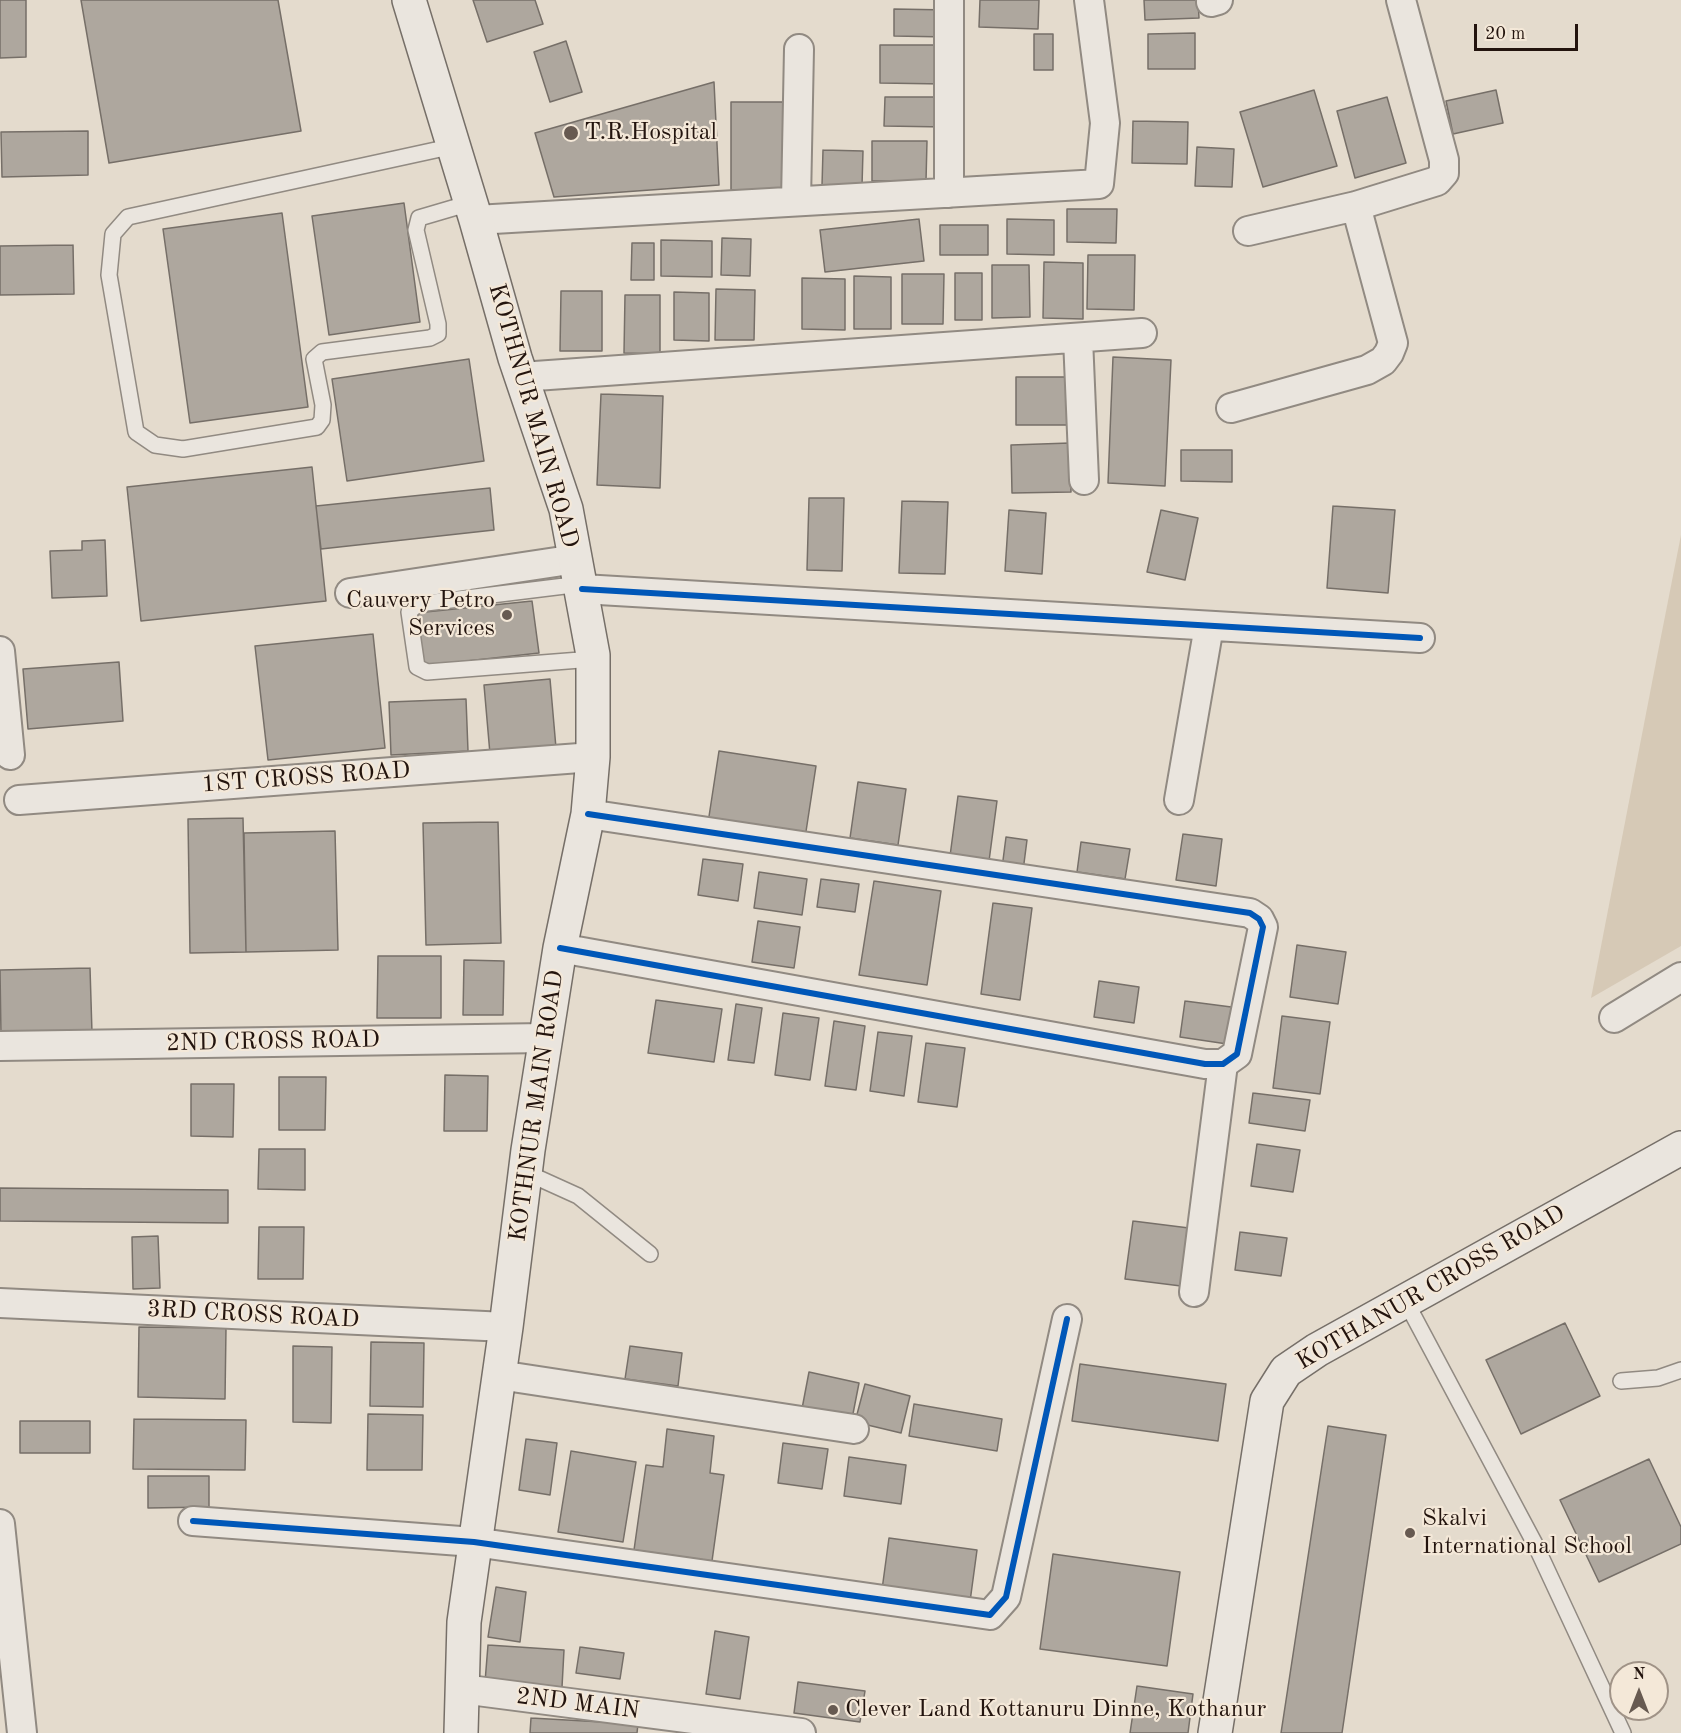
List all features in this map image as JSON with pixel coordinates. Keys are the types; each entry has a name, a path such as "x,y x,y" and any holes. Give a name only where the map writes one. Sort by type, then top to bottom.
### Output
{"main road":[{"name":"KOTHNUR MAIN ROAD","path":"409,0 521,377 566,509 593,659 593,757 588,814 560,948 525,1172 506,1327 464,1622 460,1733"},
{"name":"KOTHANUR CROSS ROAD","path":"1215,1733 1267,1401 1286,1371 1317,1350 1681,1148"}],"street":[{"path":"949,0 949,193"},
{"path":"473,211 796,201 1099,184 1105,123 1089,0"},
{"path":"1248,231 1356,206 1437,181 1444,173 1444,160 1401,0"},
{"path":"796,201 799,49"},
{"path":"1231,408 1367,370 1383,362 1389,353 1393,343 1356,206"},
{"path":"521,377 1142,333"},
{"path":"1078,338 1083,480"},
{"path":"350,593 579,577 1209,626 1420,638"},
{"path":"1179,800 1209,626"},
{"path":"1,662 10,755"},
{"name":"1ST CROSS ROAD","path":"19,800 593,757"},
{"path":"560,948 1205,1064 1224,1064 1237,1054 1263,927 1259,919 1250,914 588,814"},
{"path":"1614,1018 1681,977"},
{"name":"2ND CROSS ROAD","path":"0,1046 545,1038"},
{"path":"1194,1292 1224,1064"},
{"name":"3RD CROSS ROAD","path":"0,1303 506,1327"},
{"path":"193,1521 474,1542 990,1615 1006,1597 1067,1319"},
{"path":"499,1375 854,1429"},
{"path":"0,1524 6,1637 22,1733"},
{"name":"2ND MAIN","path":"462,1689 801,1733"}],"lane":[{"path":"454,146 128,216 112,234 109,275 136,432 154,445 183,449 317,427 322,420 322,405 314,359 322,352 430,338 438,334 438,324 416,230 419,218 473,211"},
{"path":"579,577 418,604 409,612 417,667 427,672 593,659"},
{"path":"525,1172 578,1196 650,1254"},
{"path":"1406,1300 1535,1544 1623,1733"},
{"path":"1620,1381 1658,1378 1681,1370"}],"shaded area":[{"path":"1681,535 1681,946 1591,998 1656,662"}],"building":[{"path":"0,0 26,0 26,57 0,58"},
{"path":"81,0 278,0 301,131 109,163"},
{"path":"473,0 535,0 543,24 487,42"},
{"path":"980,0 1039,0 1038,29 979,27"},
{"path":"1144,0 1198,0 1199,18 1145,20"},
{"path":"894,9 949,10 948,37 894,36"},
{"path":"1195,33 1195,69 1148,69 1148,34"},
{"path":"1034,34 1053,34 1053,70 1034,70"},
{"path":"566,41 582,92 550,102 534,52"},
{"path":"880,45 944,45 944,84 880,83"},
{"path":"714,82 719,185 554,197 535,133"},
{"path":"1314,90 1337,166 1263,187 1240,112"},
{"path":"1496,90 1503,123 1453,134 1446,101"},
{"path":"885,97 946,97 946,127 884,126"},
{"path":"1387,97 1406,163 1355,178 1337,111"},
{"path":"731,102 786,102 787,190 731,190"},
{"path":"1133,121 1188,122 1187,164 1132,163"},
{"path":"88,131 88,175 2,177 1,132"},
{"path":"872,141 927,141 926,181 872,181"},
{"path":"1197,147 1234,149 1232,187 1195,186"},
{"path":"823,150 863,151 862,186 822,186"},
{"path":"404,203 420,322 329,335 312,216"},
{"path":"1067,209 1117,209 1116,243 1067,242"},
{"path":"282,213 308,407 190,423 163,229"},
{"path":"919,219 924,261 825,272 820,230"},
{"path":"1007,219 1054,220 1054,255 1007,254"},
{"path":"940,225 988,225 988,255 940,255"},
{"path":"722,238 751,239 750,276 721,275"},
{"path":"661,240 712,241 712,277 661,276"},
{"path":"632,243 654,243 654,280 631,280"},
{"path":"73,245 74,294 0,295 0,246"},
{"path":"1088,255 1135,255 1134,310 1087,309"},
{"path":"1044,262 1083,263 1083,319 1043,318"},
{"path":"992,265 1029,265 1030,317 992,318"},
{"path":"955,273 982,273 982,320 955,320"},
{"path":"902,274 944,274 943,324 902,324"},
{"path":"854,276 891,277 891,329 854,329"},
{"path":"802,278 845,279 845,330 802,329"},
{"path":"716,289 755,290 754,340 715,340"},
{"path":"561,291 602,291 602,351 560,351"},
{"path":"674,292 709,293 709,341 674,340"},
{"path":"625,295 660,295 660,354 624,353"},
{"path":"1113,357 1171,360 1165,486 1108,483"},
{"path":"469,359 484,461 347,481 332,379"},
{"path":"1016,377 1072,377 1072,425 1016,425"},
{"path":"601,394 663,396 660,488 597,485"},
{"path":"1070,443 1071,492 1012,493 1011,445"},
{"path":"1181,450 1232,450 1232,482 1181,481"},
{"path":"312,467 326,601 141,621 127,487"},
{"path":"490,488 494,530 321,549 316,506"},
{"path":"809,498 844,498 842,571 807,570"},
{"path":"902,501 948,502 945,574 899,573"},
{"path":"1333,506 1395,510 1388,593 1327,588"},
{"path":"1009,510 1046,513 1042,574 1005,571"},
{"path":"1161,510 1198,518 1185,580 1147,572"},
{"path":"105,540 107,596 52,598 50,551 82,550 82,541"},
{"path":"532,601 539,653 422,666 416,613"},
{"path":"373,634 385,748 268,760 255,646"},
{"path":"119,662 123,721 28,729 23,669"},
{"path":"550,679 556,748 490,754 484,685"},
{"path":"466,699 468,751 391,755 389,702"},
{"path":"719,751 816,766 805,838 708,823"},
{"path":"858,782 906,789 898,845 850,838"},
{"path":"958,796 997,801 989,861 950,856"},
{"path":"243,818 246,952 190,953 188,819"},
{"path":"498,822 501,943 426,945 423,823"},
{"path":"335,831 338,950 246,952 244,833"},
{"path":"1183,834 1222,839 1216,886 1176,880"},
{"path":"1006,837 1027,840 1023,871 1002,868"},
{"path":"1081,842 1130,849 1125,879 1077,872"},
{"path":"703,859 743,864 738,901 698,895"},
{"path":"759,872 807,879 802,915 754,908"},
{"path":"821,879 859,884 855,912 817,907"},
{"path":"874,881 941,891 927,985 859,975"},
{"path":"993,903 1032,908 1020,1000 981,994"},
{"path":"758,921 800,927 794,968 752,962"},
{"path":"1297,945 1346,952 1338,1004 1290,997"},
{"path":"378,956 441,956 441,1018 377,1018"},
{"path":"464,960 504,961 503,1015 463,1015"},
{"path":"90,968 92,1033 1,1036 0,970"},
{"path":"1099,981 1139,987 1134,1023 1094,1017"},
{"path":"656,1000 722,1009 714,1062 648,1053"},
{"path":"1185,1001 1239,1008 1234,1045 1180,1037"},
{"path":"736,1004 762,1008 754,1063 728,1060"},
{"path":"783,1013 819,1018 810,1080 775,1075"},
{"path":"1282,1016 1330,1022 1320,1094 1273,1088"},
{"path":"834,1021 865,1026 856,1090 825,1086"},
{"path":"878,1032 912,1036 904,1096 870,1091"},
{"path":"926,1043 965,1048 957,1107 918,1102"},
{"path":"445,1075 488,1076 487,1131 444,1131"},
{"path":"279,1077 326,1077 325,1130 279,1130"},
{"path":"191,1084 234,1084 233,1137 191,1136"},
{"path":"1253,1093 1310,1100 1305,1131 1249,1123"},
{"path":"1257,1144 1300,1150 1293,1192 1251,1186"},
{"path":"259,1149 305,1149 305,1190 258,1189"},
{"path":"0,1188 228,1190 228,1223 0,1221"},
{"path":"1133,1221 1197,1229 1189,1287 1125,1279"},
{"path":"259,1227 304,1227 303,1279 258,1279"},
{"path":"1240,1232 1287,1238 1281,1276 1235,1270"},
{"path":"158,1236 160,1288 133,1289 132,1237"},
{"path":"1565,1323 1600,1396 1521,1434 1486,1360"},
{"path":"139,1327 226,1328 225,1399 138,1397"},
{"path":"371,1342 424,1343 423,1407 370,1406"},
{"path":"293,1346 332,1347 331,1423 293,1422"},
{"path":"630,1346 682,1353 678,1386 625,1379"},
{"path":"1080,1364 1226,1384 1218,1441 1072,1421"},
{"path":"809,1372 859,1383 851,1424 801,1414"},
{"path":"865,1384 910,1396 901,1433 855,1422"},
{"path":"914,1404 1002,1419 997,1451 909,1436"},
{"path":"368,1414 423,1415 422,1470 367,1470"},
{"path":"134,1419 246,1420 245,1470 133,1469"},
{"path":"20,1421 90,1421 90,1453 20,1453"},
{"path":"1328,1426 1386,1435 1342,1733 1281,1733"},
{"path":"667,1429 714,1436 710,1473 724,1475 712,1561 634,1550 646,1465 663,1467"},
{"path":"526,1439 557,1443 550,1495 519,1490"},
{"path":"783,1443 828,1449 822,1489 778,1483"},
{"path":"571,1451 636,1462 623,1542 558,1532"},
{"path":"849,1457 906,1465 901,1504 844,1496"},
{"path":"1649,1459 1681,1527 1681,1544 1599,1582 1560,1500"},
{"path":"148,1476 209,1476 209,1507 148,1508"},
{"path":"889,1538 977,1550 969,1609 881,1597"},
{"path":"1053,1554 1180,1572 1167,1666 1040,1649"},
{"path":"496,1587 526,1592 520,1642 488,1637"},
{"path":"715,1631 749,1637 740,1699 706,1694"},
{"path":"488,1645 564,1650 562,1687 485,1682"},
{"path":"580,1647 624,1653 620,1679 576,1673"},
{"path":"798,1682 865,1691 860,1722 794,1713"},
{"path":"1137,1686 1193,1694 1188,1733 1130,1733"},
{"path":"531,1718 638,1724 637,1733 530,1733"}],"cycle path":[{"path":"582,589 1420,638"},
{"path":"560,948 1205,1064 1223,1064 1237,1054 1263,927 1259,919 1250,913 588,814"},
{"path":"193,1521 474,1542 990,1615 1006,1597 1067,1319"}],"place":[{"name":"T.R.Hospital","path":"571,133"},
{"name":"Cauvery Petro Services","path":"507,615"},
{"name":"Skalvi International School","path":"1410,1533"},
{"name":"Clever Land Kottanuru Dinne, Kothanur","path":"833,1710"}]}
